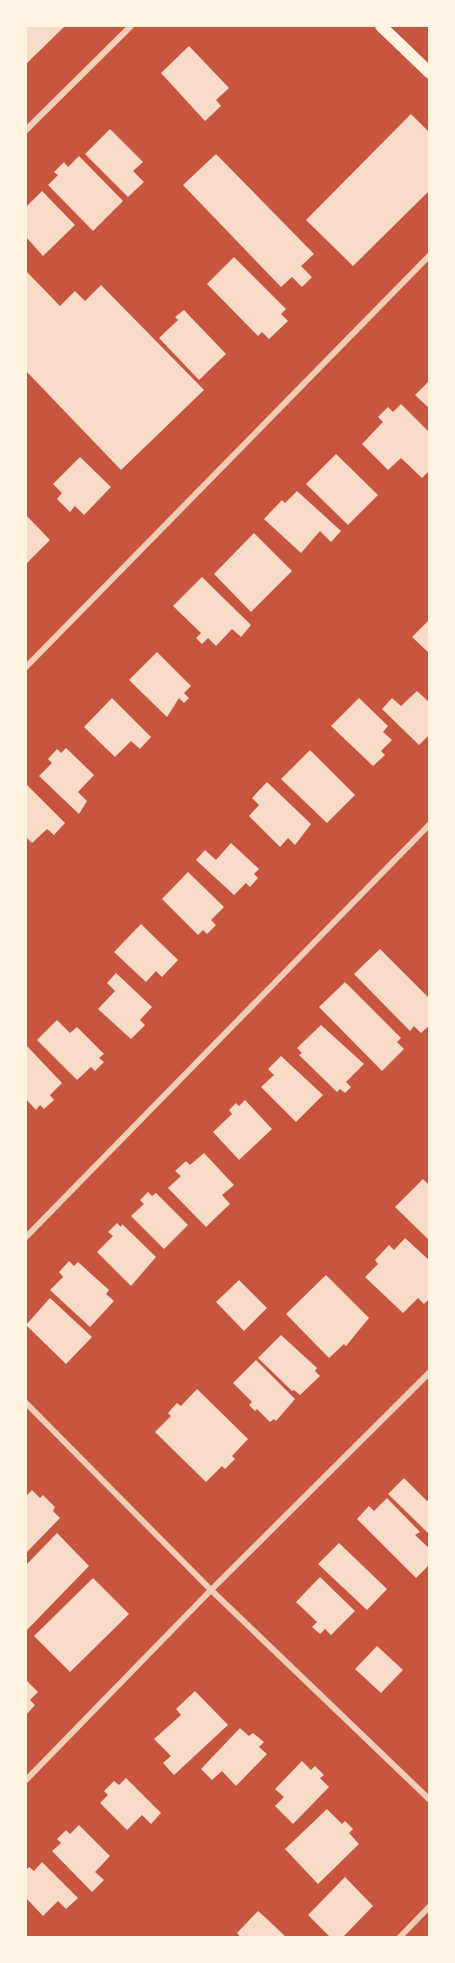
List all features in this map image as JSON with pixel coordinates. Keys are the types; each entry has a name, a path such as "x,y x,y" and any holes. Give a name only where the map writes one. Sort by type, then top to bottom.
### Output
{"main road":[{"path":"381,26 429,73"}],"street":[{"path":"26,130 131,26"},
{"path":"26,667 429,255"},
{"path":"26,1237 429,824"},
{"path":"26,1780 211,1590 429,1372"},
{"path":"26,1403 211,1590 429,1800"},
{"path":"399,1938 429,1906"}],"building":[{"path":"26,26 65,26 26,64"},
{"path":"189,46 229,88 216,100 221,106 205,121 161,73"},
{"path":"411,114 430,133 430,190 353,266 306,220"},
{"path":"110,129 143,162 133,171 144,182 128,197 85,154"},
{"path":"216,154 314,254 301,266 312,277 302,287 292,277 281,287 183,185"},
{"path":"79,156 123,201 93,231 48,185 58,175 54,172 64,162 68,167"},
{"path":"42,191 75,225 43,256 26,237 26,207"},
{"path":"234,257 286,309 281,314 288,321 269,339 262,332 258,336 207,284"},
{"path":"26,271 60,306 75,291 85,301 101,285 204,390 121,470 26,371"},
{"path":"184,310 226,354 199,380 159,338 178,320 175,317"},
{"path":"430,380 430,409 415,395"},
{"path":"401,404 430,433 430,470 422,478 401,458 388,470 362,444 383,422 378,417 388,407 393,412"},
{"path":"336,454 378,495 348,525 306,484"},
{"path":"80,457 111,487 84,515 75,506 70,512 57,499 62,493 53,484"},
{"path":"297,491 341,531 331,542 320,531 301,553 264,519 282,500 285,503"},
{"path":"26,515 50,540 26,564"},
{"path":"254,533 292,571 251,612 214,574"},
{"path":"202,577 251,625 241,637 232,629 216,646 208,638 202,644 196,638 201,633 173,606"},
{"path":"430,619 430,654 412,637"},
{"path":"157,652 191,686 184,693 189,698 184,703 179,698 167,717 129,680"},
{"path":"417,691 430,703 430,734 419,745 382,709 392,698 401,706"},
{"path":"112,698 151,737 140,749 131,741 115,757 84,727"},
{"path":"359,698 388,726 383,732 392,740 381,751 385,755 373,766 331,726"},
{"path":"66,748 94,775 78,792 87,801 79,814 39,776 52,763 48,759 57,749 61,753"},
{"path":"310,750 355,795 327,823 281,779"},
{"path":"267,782 311,824 295,845 288,838 280,847 249,816 259,805 252,798"},
{"path":"27,785 65,823 54,835 47,829 32,843 26,837"},
{"path":"231,843 259,869 254,874 258,878 250,887 246,883 234,895 196,860 205,850 216,860"},
{"path":"188,872 224,907 211,920 216,925 207,934 203,930 198,935 162,899"},
{"path":"141,924 178,960 162,977 156,971 146,982 114,952"},
{"path":"380,949 430,999 430,1025 421,1033 414,1026 410,1031 354,974"},
{"path":"116,973 152,1007 140,1020 145,1025 131,1039 98,1009 115,991 107,983"},
{"path":"345,982 401,1038 397,1042 404,1049 382,1071 319,1007"},
{"path":"57,1020 70,1033 77,1027 104,1054 99,1058 104,1062 95,1071 91,1067 77,1080 37,1040"},
{"path":"321,1025 364,1064 346,1082 351,1087 345,1093 340,1089 337,1092 299,1055 302,1053 297,1048"},
{"path":"26,1045 62,1083 50,1095 54,1100 44,1109 40,1105 36,1110 26,1099"},
{"path":"281,1056 323,1095 296,1122 261,1087 274,1075 268,1069"},
{"path":"245,1100 272,1129 239,1160 213,1132 232,1114 229,1110 236,1103 239,1106"},
{"path":"204,1153 234,1185 222,1195 230,1204 206,1227 168,1188 181,1176 175,1171 186,1161 190,1165"},
{"path":"423,1179 430,1186 430,1241 395,1207"},
{"path":"148,1192 152,1196 156,1193 188,1225 164,1249 131,1216 144,1204 140,1200"},
{"path":"117,1223 121,1227 122,1224 156,1257 131,1286 97,1252 113,1236 108,1232"},
{"path":"405,1238 430,1261 430,1298 424,1304 418,1298 403,1313 365,1277 378,1264 375,1260 389,1245 394,1250"},
{"path":"69,1261 74,1266 78,1262 109,1290 106,1294 114,1301 90,1327 50,1290 63,1277 59,1272"},
{"path":"326,1275 369,1318 346,1346 344,1344 329,1358 286,1314"},
{"path":"239,1280 267,1308 244,1331 216,1302"},
{"path":"50,1298 92,1337 66,1364 26,1325"},
{"path":"281,1335 317,1368 315,1371 320,1376 300,1395 292,1391 258,1358"},
{"path":"256,1360 295,1399 276,1421 274,1419 270,1422 257,1409 255,1411 249,1405 252,1402 233,1383"},
{"path":"197,1389 248,1439 232,1456 235,1459 225,1469 222,1466 206,1482 155,1432 171,1416 168,1413 177,1403 181,1406"},
{"path":"404,1478 427,1501 430,1498 430,1535 388,1494"},
{"path":"32,1490 40,1498 43,1495 55,1507 53,1511 60,1518 26,1553 26,1496"},
{"path":"387,1498 420,1532 415,1535 430,1549 430,1564 416,1578 357,1519 369,1506 374,1511"},
{"path":"57,1533 89,1566 26,1631 26,1565"},
{"path":"339,1543 387,1589 367,1610 318,1564"},
{"path":"320,1577 355,1611 331,1635 325,1629 320,1634 312,1627 317,1622 296,1602"},
{"path":"93,1578 129,1614 70,1672 34,1636"},
{"path":"377,1646 403,1670 381,1693 355,1669"},
{"path":"26,1680 38,1692 30,1700 35,1705 26,1715"},
{"path":"195,1691 228,1725 174,1775 163,1763 171,1756 154,1739 181,1715 176,1709"},
{"path":"240,1728 249,1736 253,1733 264,1742 259,1747 267,1754 236,1786 222,1771 212,1780 201,1769"},
{"path":"302,1761 311,1770 315,1766 324,1775 320,1778 329,1787 293,1824 275,1806 284,1797 275,1789"},
{"path":"126,1778 161,1813 151,1824 142,1815 127,1830 100,1803 108,1795 104,1791 114,1781 119,1785"},
{"path":"327,1809 342,1824 345,1821 353,1829 349,1833 359,1844 318,1884 285,1849"},
{"path":"79,1825 110,1856 95,1872 104,1880 92,1892 52,1851 61,1843 57,1839 66,1830 70,1834"},
{"path":"42,1862 78,1898 66,1909 58,1901 43,1916 26,1898 26,1870 29,1867 34,1871"},
{"path":"345,1877 373,1906 342,1938 331,1938 308,1915"},
{"path":"258,1911 287,1938 241,1938 237,1933"}]}
